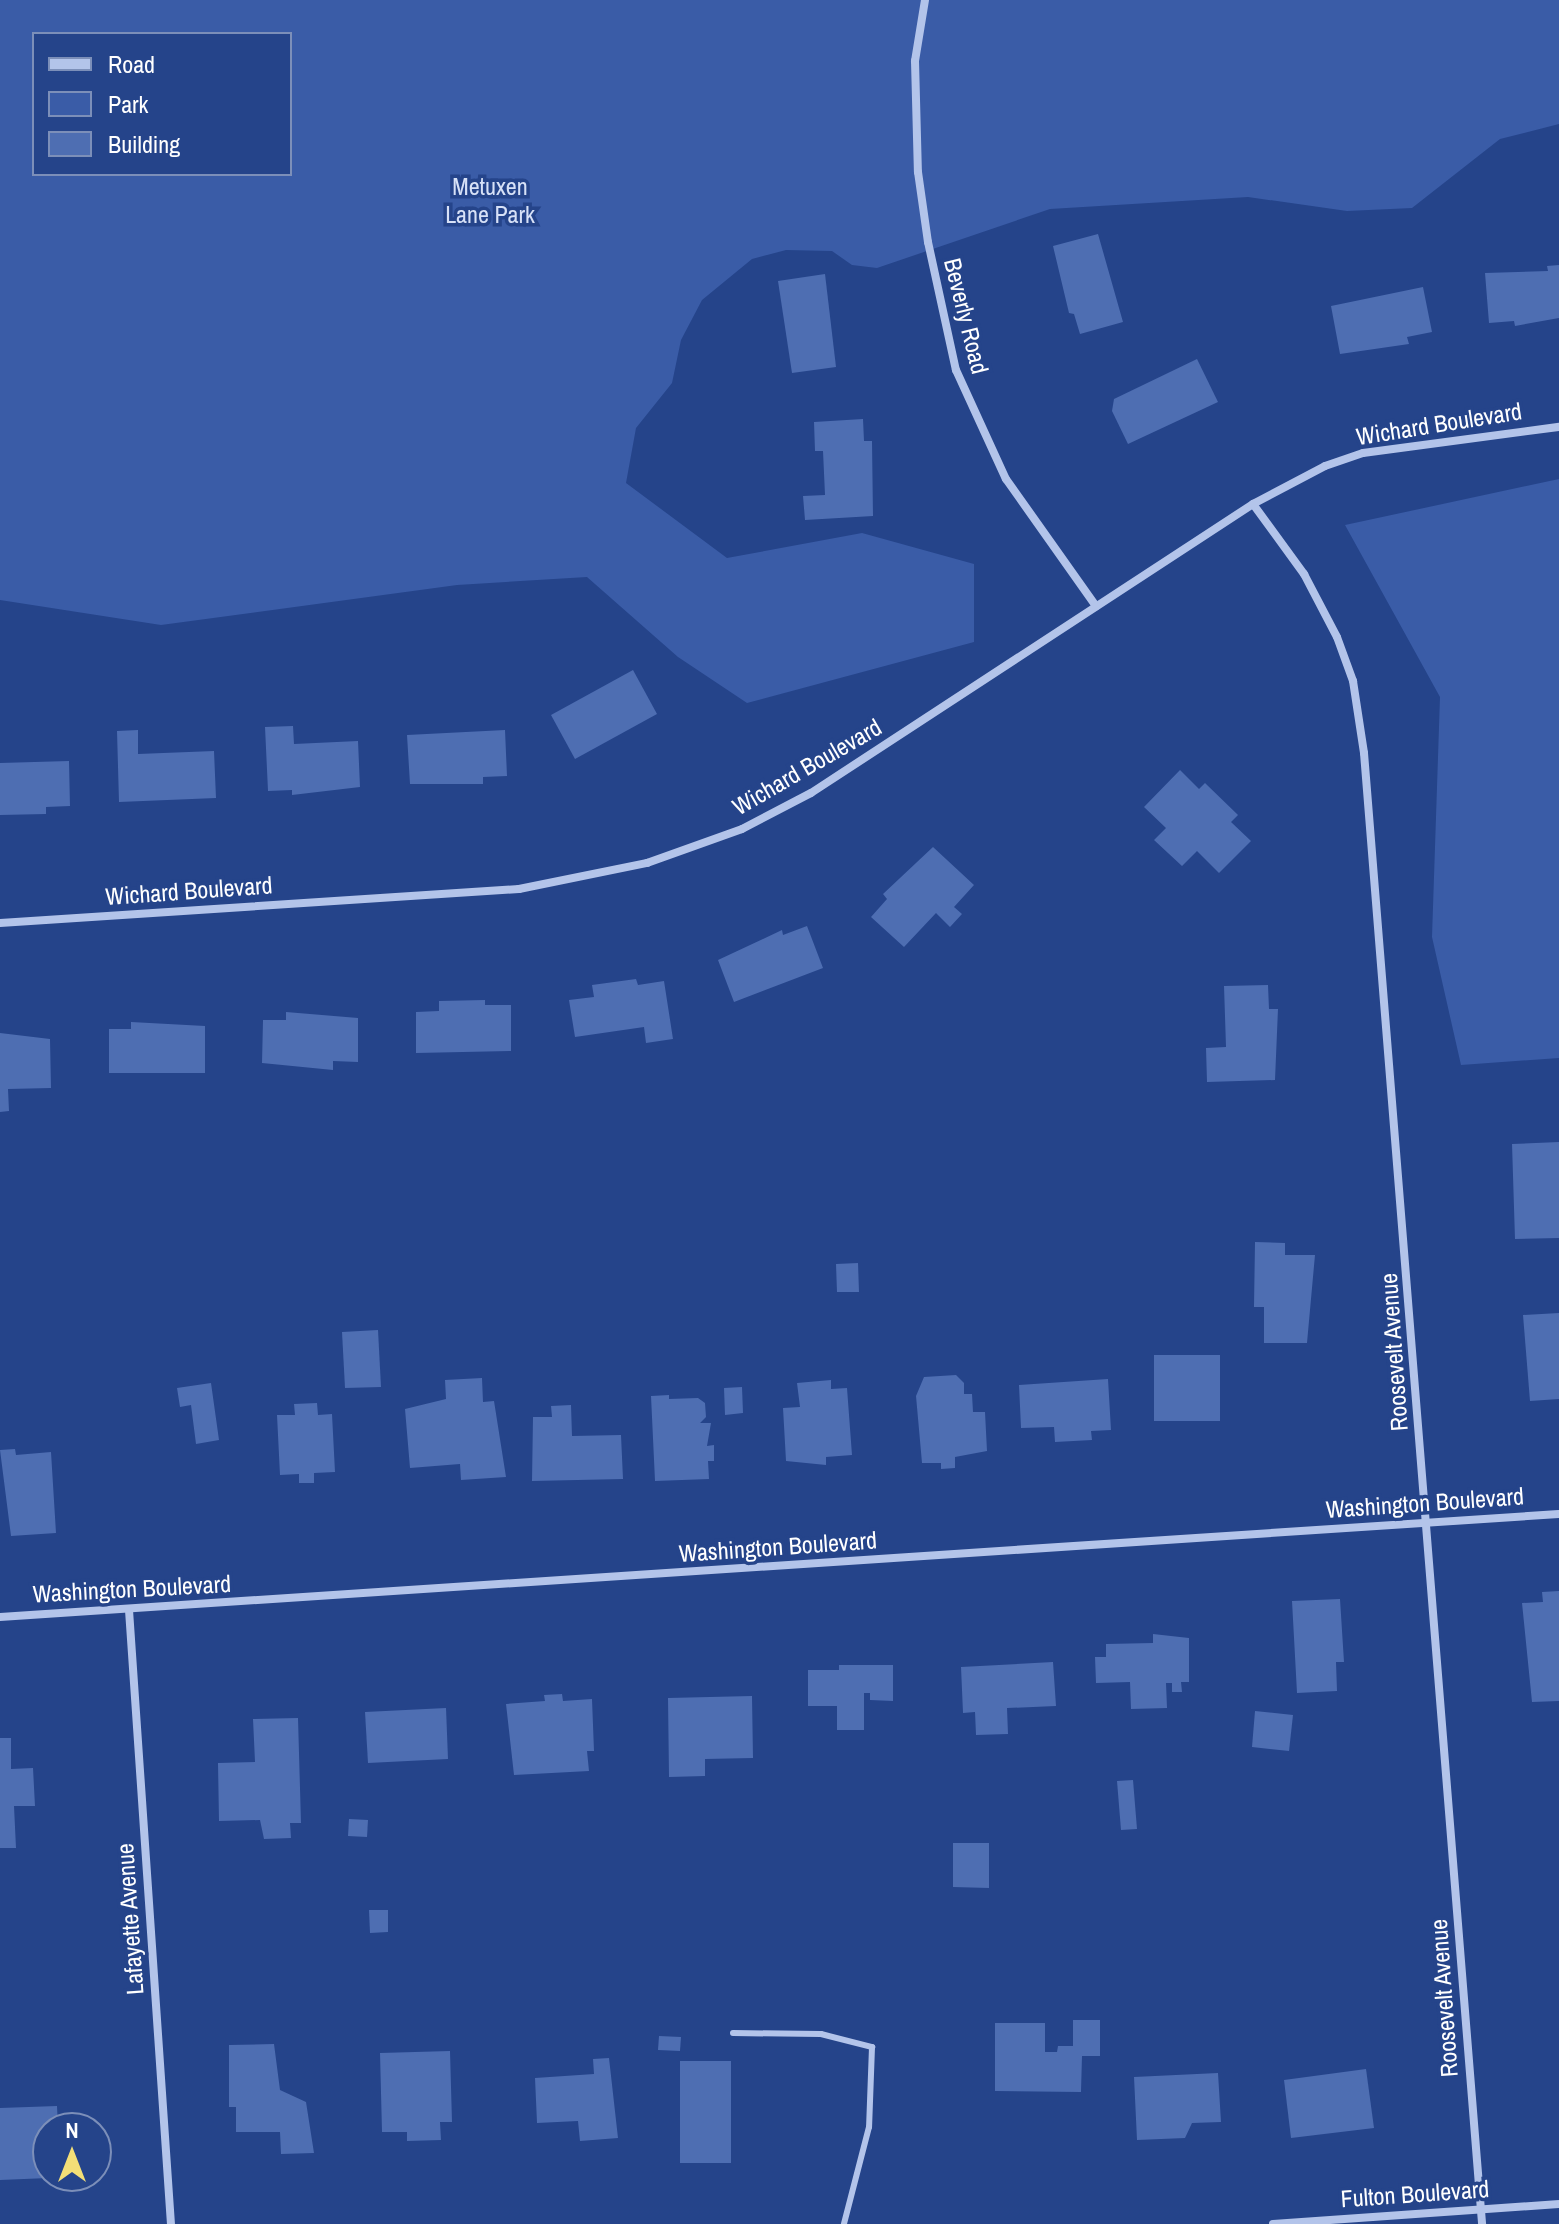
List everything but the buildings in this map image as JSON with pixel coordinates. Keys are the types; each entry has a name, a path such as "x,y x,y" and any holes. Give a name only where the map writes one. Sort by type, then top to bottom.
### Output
{"street":[{"name":"Beverly Road","path":"925,0 915,61 918,172 930,255 956,370 1006,479 1096,606"},
{"name":"Wichard Boulevard","path":"0,923 519,889 647,863 742,829 811,793 1253,504 1325,466 1363,453 1559,427"},
{"name":"Roosevelt Avenue","path":"1253,504 1304,574 1353,681 1377,863 1482,2224"},
{"name":"Washington Boulevard","path":"0,1617 1559,1514"},
{"name":"Lafayette Avenue","path":"129,1610 171,2224"},
{"name":"Fulton Boulevard","path":"1273,2224 1559,2204"}],"lane":[{"path":"733,2033 821,2034 872,2047 869,2127 844,2224"}],"green space":[{"name":"Metuxen Lane Park","path":"0,0 1559,0 1559,124 1500,139 1412,208 1347,211 1248,197 1050,209 877,268 852,265 832,251 786,250 752,259 702,300 681,340 672,383 636,428 626,483 727,558 862,533 974,564 974,642 747,703 678,657 587,577 457,585 161,625 0,600"},
{"path":"1559,479 1559,1058 1461,1065 1432,937 1440,697 1345,525"}]}
